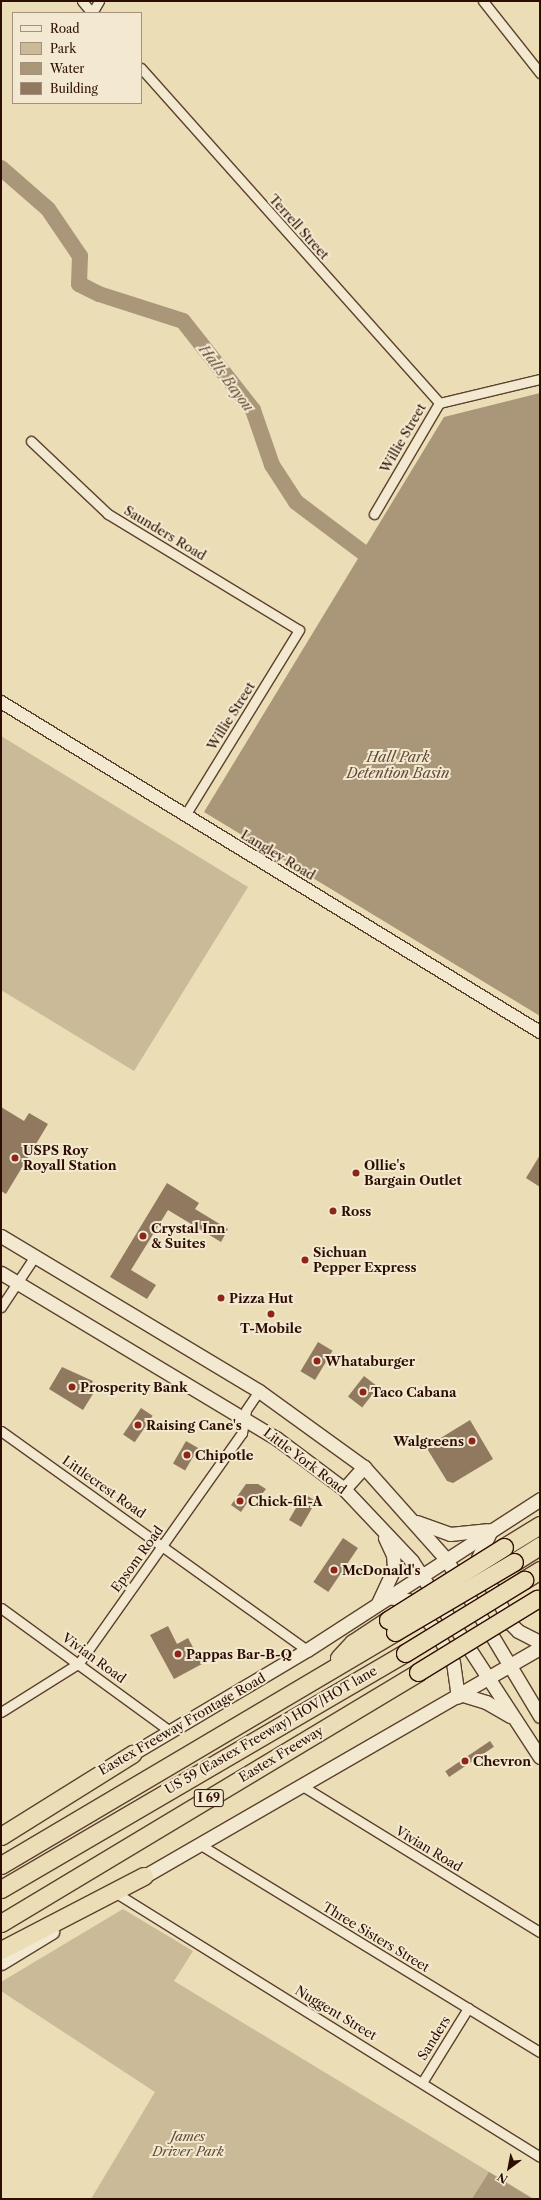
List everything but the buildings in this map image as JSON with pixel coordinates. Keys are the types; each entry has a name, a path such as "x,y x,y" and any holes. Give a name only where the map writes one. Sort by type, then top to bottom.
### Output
{"highway":[{"path":"1,1865 325,1673 504,1547 540,1525"},
{"path":"391,1626 514,1562 540,1546"},
{"name":"US 59 (Eastex Freeway) HOV/HOT lane","path":"1,1889 406,1653 540,1570"},
{"name":"Eastex Freeway","path":"1,1923 538,1598"},
{"path":"1,1836 132,1754"},
{"path":"1,1950 144,1876"}],"main road":[{"path":"1,1236 259,1391 364,1467 415,1521 446,1559 540,1716"},
{"name":"Little York Road","path":"1,1273 245,1419 344,1489 422,1575 513,1718 540,1757"},
{"path":"344,1489 364,1467"},
{"name":"Eastex Freeway Frontage Road","path":"1,1826 171,1732 307,1650 540,1499"},
{"path":"415,1521 450,1534 491,1530"},
{"path":"379,1526 393,1555 394,1568 383,1601 408,1600 433,1627 453,1662 460,1696"},
{"path":"491,1530 478,1558 482,1569 510,1623 518,1631 540,1642"},
{"path":"1,1963 144,1876 199,1844 304,1787 540,1648"},
{"path":"460,1696 486,1702 513,1718"}],"street":[{"path":"82,1 91,12"},
{"path":"93,12 99,1"},
{"path":"483,1 540,73"},
{"name":"Terrell Street","path":"142,69 439,403"},
{"name":"Willie Street","path":"374,514 439,403 540,379"},
{"name":"Saunders Road","path":"31,440 108,514 299,630"},
{"name":"Willie Street","path":"185,815 299,630"},
{"name":"Langley Road","path":"1,702 540,1032"},
{"path":"1,1307 35,1256"},
{"name":"Epsom Road","path":"1,1712 79,1663 242,1433 246,1410 259,1391"},
{"name":"Littlecrest Road","path":"1,1431 163,1545 307,1650"},
{"name":"Vivian Road","path":"1,1608 79,1663 171,1732"},
{"name":"Vivian Road","path":"304,1787 540,1932"},
{"name":"Three Sisters Street","path":"199,1844 540,2052"},
{"name":"Nuggent Street","path":"116,1893 423,2081 540,2157"},
{"name":"Sanders","path":"423,2081 468,2008"}],"green space":[{"path":"1,736 248,887 134,1071 1,990"},
{"name":"James Driver Park","path":"123,1909 193,1951 174,1981 534,2199 91,2199 155,2092 1,1991 1,1982"}],"water":[{"name":"Hall Park Detention Basin","path":"540,393 540,1016 204,812 444,417"},
{"path":"489,2172 533,2199 472,2199"}],"waterway":[{"name":"Halls Bayou","path":"1,168 48,209 80,256 79,284 99,294 183,321 253,410 272,465 296,502 380,565"}],"place":[{"name":"USPS Roy Royall Station","path":"15,1158"},
{"name":"Ollie's Bargain Outlet","path":"356,1173"},
{"name":"Ross","path":"333,1211"},
{"name":"Crystal Inn & Suites","path":"143,1236"},
{"name":"Sichuan Pepper Express","path":"305,1260"},
{"name":"Pizza Hut","path":"221,1298"},
{"name":"T-Mobile","path":"271,1314"},
{"name":"Whataburger","path":"317,1361"},
{"name":"Prosperity Bank","path":"72,1387"},
{"name":"Taco Cabana","path":"363,1392"},
{"name":"Raising Cane's","path":"138,1425"},
{"name":"Walgreens","path":"472,1441"},
{"name":"Chipotle","path":"187,1455"},
{"name":"Chick-fil-A","path":"240,1501"},
{"name":"McDonald's","path":"334,1570"},
{"name":"Pappas Bar-B-Q","path":"178,1654"},
{"name":"Chevron","path":"465,1761"}]}
